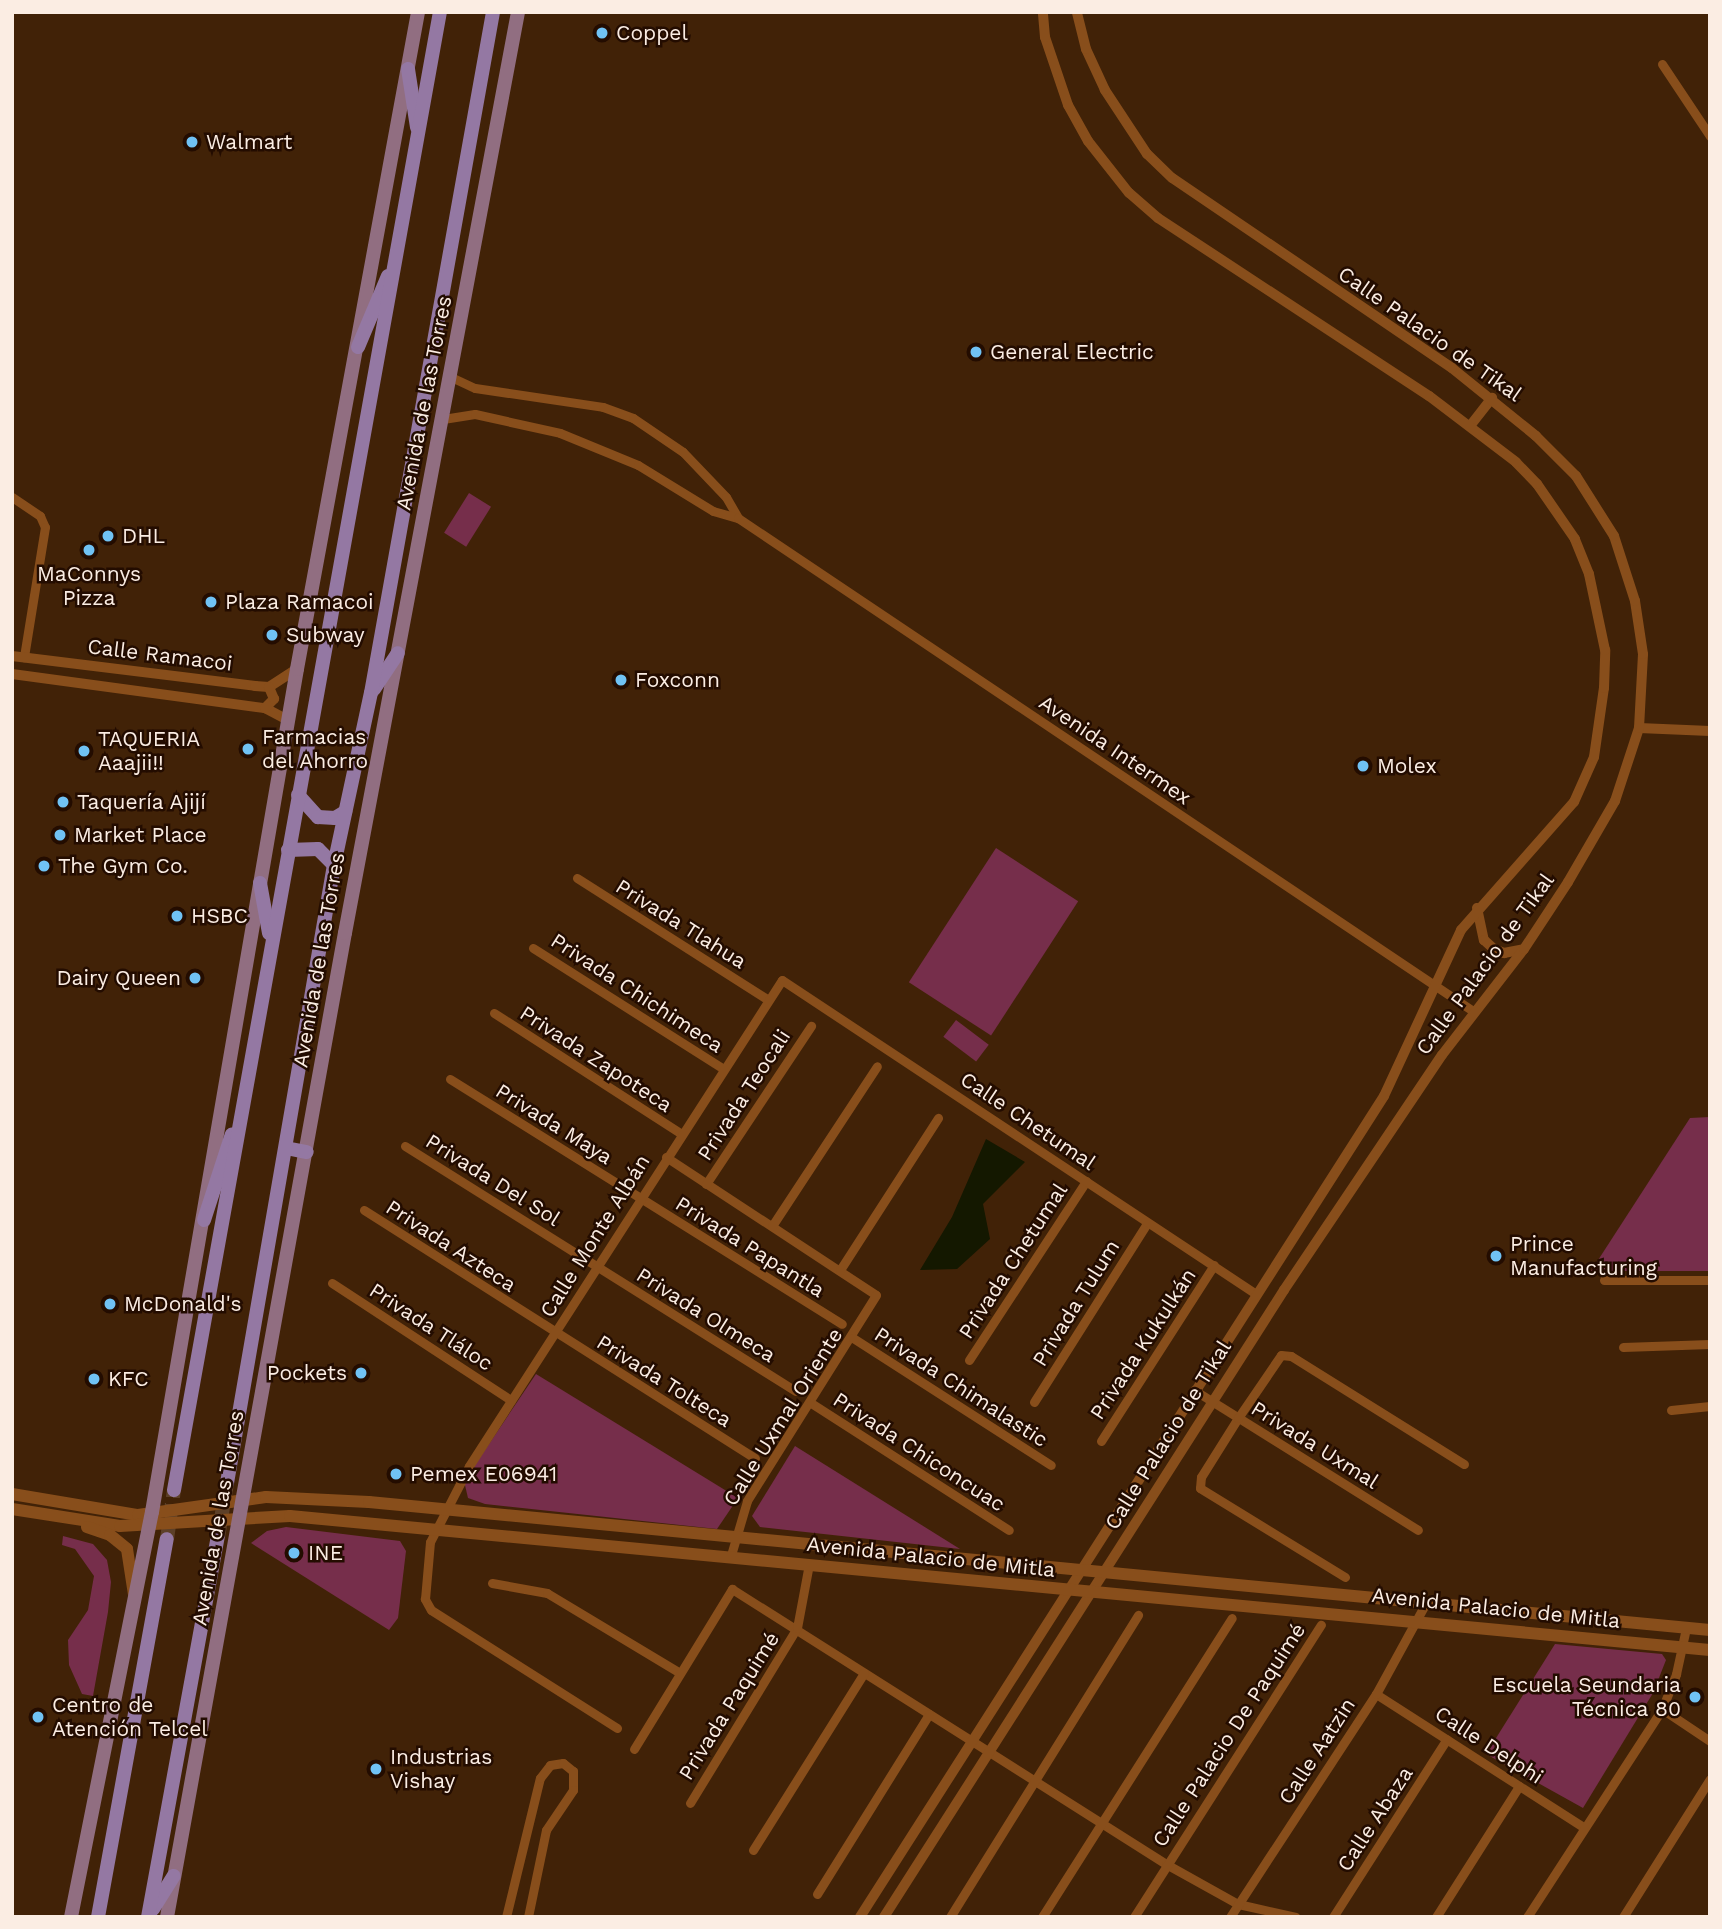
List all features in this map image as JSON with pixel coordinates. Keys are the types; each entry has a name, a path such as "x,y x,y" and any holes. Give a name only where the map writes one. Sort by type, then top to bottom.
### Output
{"highway":[{"path":"174,1490 270,942 399,248 440,12"},
{"name":"Avenida de las Torres","path":"227,1483 334,865 371,693 493,12"},
{"path":"408,69 419,136"},
{"path":"358,348 399,248"},
{"path":"371,693 398,653"},
{"path":"298,795 318,817 335,818 345,812"},
{"path":"288,849 318,849 334,865"},
{"path":"260,883 270,942"},
{"path":"204,1220 244,1096"},
{"path":"286,1148 307,1152"},
{"name":"Avenida de las Torres","path":"148,1917 218,1537"},
{"path":"98,1917 167,1539"},
{"path":"148,1917 174,1876"}],"main road":[{"path":"71,1917 150,1519 204,1220 297,669 418,12"},
{"name":"Avenida de las Torres","path":"167,1917 518,12"},
{"path":"12,1494 150,1519"},
{"name":"Avenida Palacio de Mitla","path":"150,1519 243,1500 306,1499 1082,1568 1710,1630"},
{"path":"12,1509 60,1518 119,1540 127,1549 135,1600"},
{"name":"Avenida Palacio de Mitla","path":"150,1519 290,1516 434,1528 1710,1650"},
{"path":"60,1518 150,1519"}],"street":[{"name":"Calle Palacio de Tikal","path":"860,1917 971,1738 1384,1096 1434,983 1477,908 1574,802 1594,757 1600,727 1605,650 1589,574 1576,539 1537,484 1470,426 1375,358 1169,225 1129,193 1088,141 1068,105 1045,37 1042,12"},
{"name":"Calle Palacio de Tikal","path":"884,1917 1211,1402 1473,1011 1524,949 1598,834 1628,768 1639,728 1640,623 1614,537 1576,476 1492,398 1205,202 1147,154 1105,90 1086,49 1077,12"},
{"path":"1662,64 1710,136"},
{"name":"Avenida Intermex","path":"450,377 475,388 603,407 633,418 683,452 726,497 738,518"},
{"path":"1470,426 1492,398"},
{"name":"Avenida Intermex","path":"443,419 475,414 560,433 638,465 713,511 738,518 1473,1011"},
{"path":"12,497 43,520 18,656"},
{"name":"Calle Ramacoi","path":"18,656 269,687"},
{"path":"265,708 274,699 269,687 297,669"},
{"name":"Calle Ramacoi","path":"12,674 265,708 289,721"},
{"path":"1639,728 1710,731"},
{"name":"Privada Tlahua","path":"576,878 767,999"},
{"path":"1477,908 1484,940 1494,949 1504,953 1524,949"},
{"name":"Privada Chichimeca","path":"533,948 722,1068"},
{"name":"Calle Chetumal","path":"780,982 788,981 1256,1294"},
{"name":"Calle Monte Albán","path":"617,1728 431,1610 425,1591 434,1528 511,1400 680,1133 780,982"},
{"name":"Privada Zapoteca","path":"494,1013 680,1133"},
{"name":"Privada Teocali","path":"706,1184 811,1026"},
{"path":"772,1226 877,1066"},
{"name":"Privada Maya","path":"450,1079 640,1199"},
{"path":"666,1157 841,1270 938,1118"},
{"name":"Privada Del Sol","path":"405,1146 597,1267"},
{"name":"Privada Chetumal","path":"969,1360 1086,1181"},
{"name":"Privada Papantla","path":"640,1199 842,1324"},
{"name":"Privada Azteca","path":"364,1210 554,1334"},
{"name":"Privada Tulum","path":"1034,1402 1147,1223"},
{"name":"Privada Kukulkán","path":"1101,1441 1214,1265"},
{"name":"Privada Olmeca","path":"597,1267 795,1391"},
{"name":"Calle Uxmal Oriente","path":"731,1555 734,1536 747,1501 874,1302 874,1292 841,1270"},
{"path":"1604,1280 1710,1280"},
{"name":"Privada Tláloc","path":"332,1283 511,1400"},
{"name":"Privada Tolteca","path":"554,1334 755,1458"},
{"name":"Privada Chimalastic","path":"853,1338 1051,1465"},
{"path":"1623,1347 1710,1344"},
{"path":"1345,1577 1203,1492 1201,1478 1281,1355 1288,1354 1464,1464"},
{"name":"Privada Uxmal","path":"1194,1390 1418,1530"},
{"name":"Privada Chiconcuac","path":"811,1403 1009,1530"},
{"path":"1671,1410 1710,1406"},
{"path":"797,1628 808,1564"},
{"path":"492,1583 547,1593 680,1673"},
{"name":"Calle Palacio De Paquimé","path":"634,1749 730,1588 971,1738 1166,1864 1238,1904 1296,1917"},
{"name":"Calle Aatzin","path":"1230,1917 1376,1694 1427,1601"},
{"path":"950,1917 1138,1615"},
{"path":"1042,1917 1232,1618"},
{"name":"Calle Palacio De Paquimé","path":"1134,1917 1321,1625"},
{"name":"Privada Paquimé","path":"690,1803 797,1628"},
{"path":"1527,1917 1662,1709 1683,1647 1686,1628"},
{"path":"753,1850 864,1673"},
{"name":"Calle Delphi","path":"1376,1694 1583,1827"},
{"path":"1662,1709 1710,1741"},
{"path":"817,1894 929,1714"},
{"name":"Calle Abaza","path":"1333,1917 1447,1739"},
{"path":"506,1917 540,1778 550,1765 563,1763 573,1770 573,1790 546,1830 528,1917"},
{"path":"1623,1917 1710,1779"},
{"path":"1436,1917 1520,1786"}],"shaded area":[{"path":"469,493 491,507 466,547 444,533"},
{"path":"996,848 1078,901 991,1036 909,982"},
{"path":"956,1020 989,1045 976,1061 943,1037"},
{"path":"1710,1117 1710,1271 1591,1271 1690,1118"},
{"path":"986,1139 1025,1162 983,1204 990,1239 957,1269 920,1270 952,1217"},
{"path":"536,1374 738,1498 717,1529 485,1504 468,1498 464,1481"},
{"path":"795,1446 960,1549 760,1527 752,1516"},
{"path":"286,1527 400,1541 406,1551 398,1618 389,1630 251,1543 267,1531"},
{"path":"63,1536 93,1544 107,1560 111,1582 108,1612 93,1696 82,1694 69,1665 68,1640 88,1610 94,1576 75,1549 62,1545"},
{"path":"1555,1644 1662,1654 1666,1660 1653,1693 1583,1808 1486,1754"}],"tunnel":[{"path":"218,1537 227,1483"},
{"path":"167,1539 174,1490"}],"place":[{"name":"Coppel","path":"602,33"},
{"name":"Walmart","path":"192,142"},
{"name":"General Electric","path":"976,352"},
{"name":"DHL","path":"108,536"},
{"name":"MaConnys Pizza","path":"89,550"},
{"name":"Plaza Ramacoi","path":"211,602"},
{"name":"Subway","path":"272,635"},
{"name":"Foxconn","path":"621,680"},
{"name":"Farmacias del Ahorro","path":"248,749"},
{"name":"TAQUERIA Aaajii!!","path":"84,751"},
{"name":"Molex","path":"1363,766"},
{"name":"Taquería Ajijí","path":"63,802"},
{"name":"Market Place","path":"60,835"},
{"name":"The Gym Co.","path":"44,866"},
{"name":"HSBC","path":"177,916"},
{"name":"Dairy Queen","path":"195,978"},
{"name":"Prince Manufacturing","path":"1496,1256"},
{"name":"McDonald's","path":"110,1304"},
{"name":"Pockets","path":"361,1373"},
{"name":"KFC","path":"94,1379"},
{"name":"Pemex E06941","path":"396,1474"},
{"name":"INE","path":"294,1553"},
{"name":"Escuela Seundaria Técnica 80","path":"1695,1697"},
{"name":"Centro de Atención Telcel","path":"38,1717"},
{"name":"Industrias Vishay","path":"376,1769"}]}
